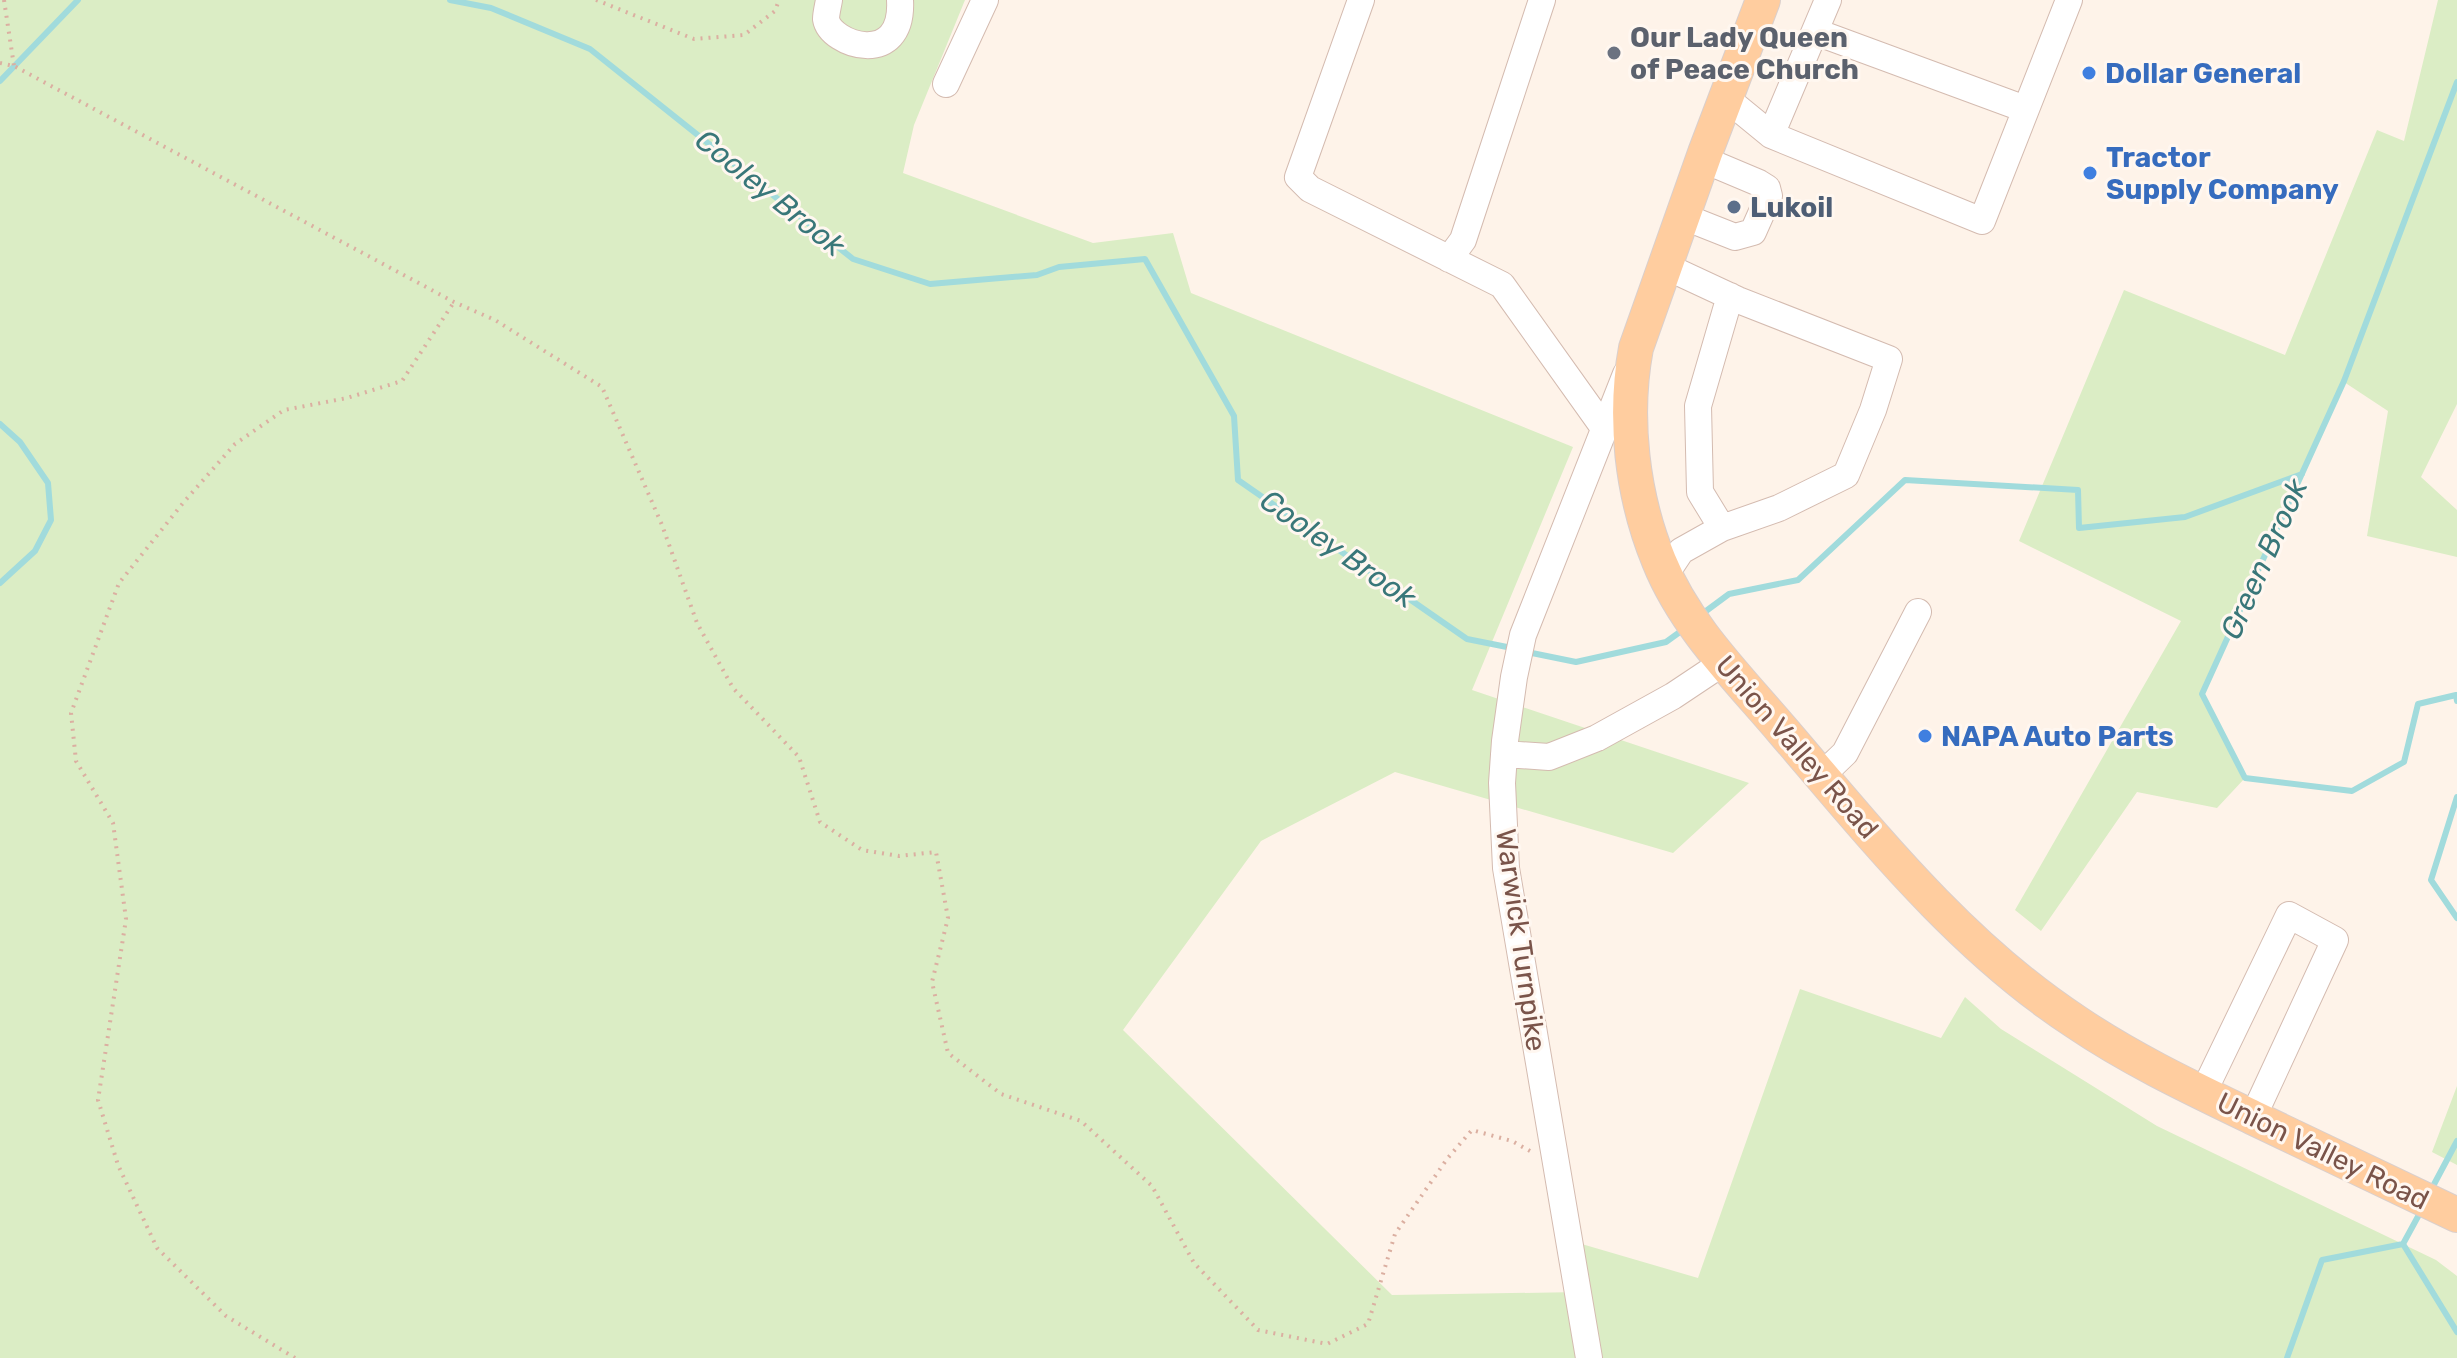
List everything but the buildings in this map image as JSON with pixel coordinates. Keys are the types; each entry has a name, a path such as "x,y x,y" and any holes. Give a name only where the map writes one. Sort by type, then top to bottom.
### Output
{"main road":[{"name":"Union Valley Road","path":"1763,0 1702,159 1636,348 1630,392 1635,475 1647,525 1665,575 1693,623 1724,662 1920,889 2032,991 2121,1051 2457,1215"}],"street":[{"path":"829,0 826,21 833,32 869,46 881,45 894,33 901,12 900,0"},
{"path":"946,84 985,0"},
{"path":"1361,0 1298,177 1310,189 1502,285 1604,428"},
{"path":"1449,259 1463,240 1542,0"},
{"path":"1771,135 1828,0"},
{"path":"1727,99 1771,135 1982,221 2069,0"},
{"path":"1816,32 2025,109"},
{"path":"1682,216 1735,237 1753,232 1769,196 1767,188 1759,183 1702,159"},
{"path":"1665,266 1730,296 1889,359 1873,410 1846,475 1779,508 1722,528 1681,551 1665,575"},
{"path":"1722,528 1700,492 1698,406 1730,296"},
{"name":"Warwick Turnpike","path":"1589,1358 1506,868 1504,754 1523,635 1636,348"},
{"path":"1821,776 1845,753 1918,612"},
{"path":"1504,754 1549,757 1597,738 1673,696 1724,662"},
{"path":"2203,1093 2289,915 2335,940 2253,1117"}],"path":[{"path":"4,0 14,66"},
{"path":"596,0 694,39 744,35 775,11 779,0"},
{"path":"0,63 14,66 454,302 495,320 602,387 662,525 697,623 733,688 799,757 820,822 862,850 899,856 936,852 948,918 932,982 948,1053 1001,1094 1081,1121 1152,1186 1194,1263 1258,1330 1327,1344 1368,1324 1395,1234 1447,1159 1472,1130 1512,1141 1557,1166"},
{"path":"295,1358 226,1316 157,1248 118,1165 98,1100 126,919 113,823 76,761 71,713 119,583 235,444 284,410 347,398 402,381 454,302"}],"green space":[{"path":"0,0 965,0 914,125 903,173 1093,243 1173,233 1191,293 1573,447 1472,690 1749,783 1673,853 1395,772 1261,841 1123,1030 1392,1295 1579,1292 1568,1240 1698,1278 1800,989 1941,1038 1965,997 2001,1029 2157,1126 2436,1260 2457,1276 2457,1358 0,1358"},
{"path":"2438,0 2457,0 2457,404 2421,477 2457,510 2457,557 2367,536 2388,411 2344,382 2203,694 2245,778 2217,808 2137,792 2041,931 2015,910 2181,621 2019,541 2124,290 2285,355 2377,130 2404,141"},
{"path":"2457,1086 2457,1165 2432,1152"}],"waterway":[{"path":"0,81 78,0"},
{"name":"Cooley Brook","path":"450,0 491,8 590,49 853,259 930,284 1037,275 1059,267 1145,259 1234,416 1238,480 1467,639 1512,648"},
{"name":"Green Brook","path":"2457,82 2344,381 2202,694 2245,778 2352,791 2404,762 2418,704 2456,695 2457,701"},
{"path":"0,424 20,442 48,483 51,520 35,551 0,583"},
{"name":"Cooley Brook","path":"1702,614 1729,594 1798,580 1905,480 2078,490 2079,528 2185,517 2302,474"},
{"name":"Cooley Brook","path":"1527,652 1576,662 1666,642 1684,629"},
{"name":"Green Brook","path":"2457,797 2431,880 2457,918"},
{"name":"Green Brook","path":"2431,1190 2457,1141"},
{"name":"Green Brook","path":"2421,1211 2403,1244 2457,1332"},
{"path":"2287,1358 2322,1260 2403,1244"}],"place":[{"name":"Our Lady Queen of Peace Church","path":"1614,53"},
{"name":"Dollar General","path":"2089,73"},
{"name":"Tractor Supply Company","path":"2090,173"},
{"name":"Lukoil","path":"1734,207"},
{"name":"NAPA Auto Parts","path":"1925,736"}]}
